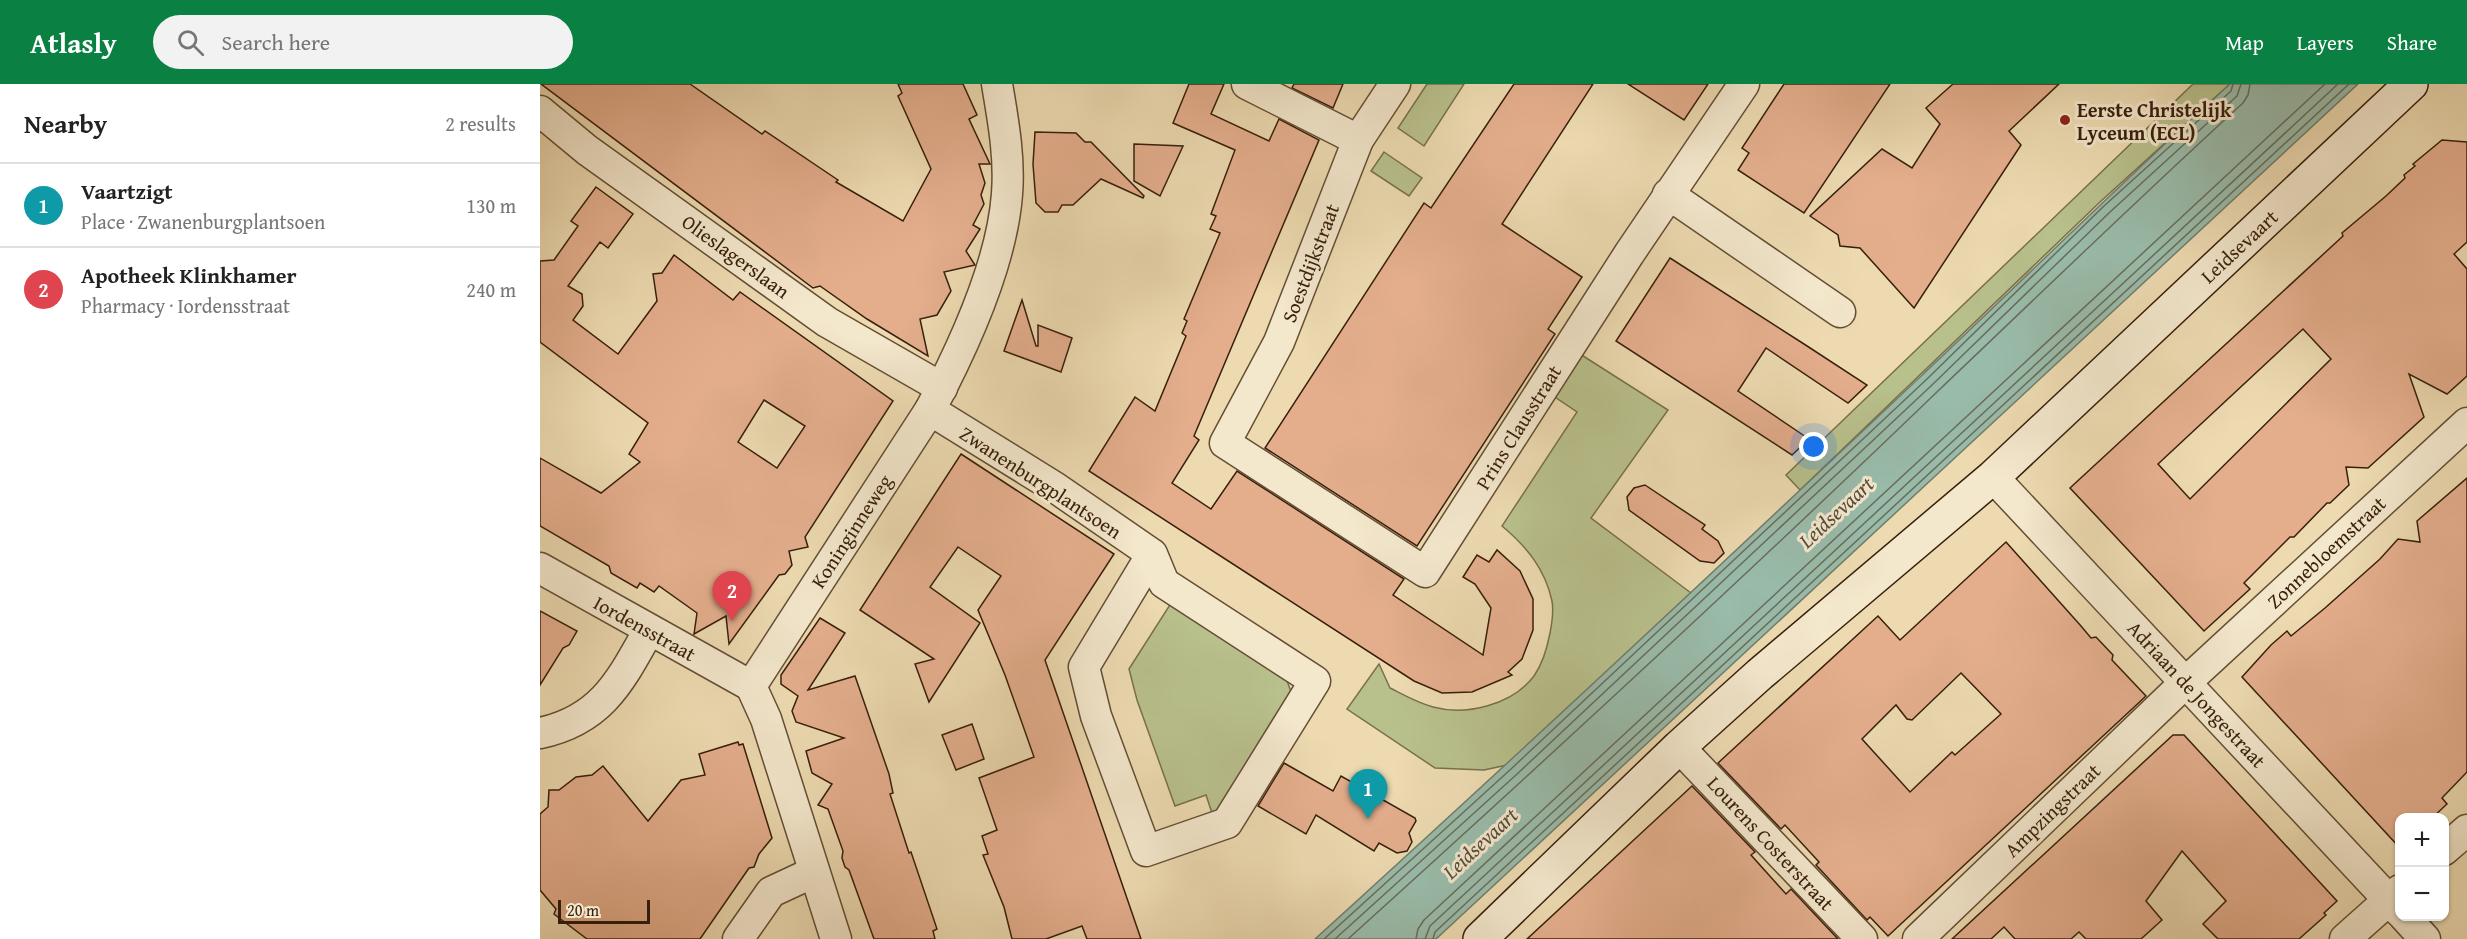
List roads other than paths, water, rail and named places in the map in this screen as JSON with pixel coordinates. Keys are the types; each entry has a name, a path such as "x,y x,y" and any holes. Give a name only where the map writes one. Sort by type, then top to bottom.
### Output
{"main road":[{"name":"Leidsevaart","path":"1480,939 1679,747 1769,667 1993,477 2411,84"}],"street":[{"name":"Koninginneweg","path":"751,686 936,399 955,362 1001,237 1007,193 1006,146 997,84"},
{"path":"1248,84 1358,140"},
{"name":"Soestdijkstraat","path":"1225,443 1279,342 1358,140 1395,84"},
{"name":"Prins Clausstraat","path":"1225,443 1425,572 1668,194 1744,84"},
{"name":"Olieslagerslaan","path":"540,111 587,150 936,399"},
{"path":"1668,194 1840,312"},
{"name":"Zwanenburgplantsoen","path":"936,399 1056,488 1152,554"},
{"name":"Zonnebloemstraat","path":"2186,682 2467,423"},
{"name":"Adriaan de Jongestraat","path":"1993,477 2395,902"},
{"path":"1152,554 1164,583 1315,681 1227,823 1146,851 1096,716 1084,667 1152,554"},
{"name":"Iordensstraat","path":"540,568 751,686"},
{"path":"540,733 587,715 614,690 650,630"},
{"name":"Ampzingstraat","path":"1918,939 2186,682"},
{"path":"751,686 766,719 836,939"},
{"name":"Lourens Costerstraat","path":"1679,747 1862,939"},
{"path":"2449,846 2467,830"},
{"path":"738,939 771,892 814,872"},
{"path":"2345,939 2395,907"},
{"name":"Adriaan de Jongestraat","path":"2411,921 2425,939"}],"water":[{"path":"2230,84 2358,84 1436,939 1315,939 1694,590"}],"place":[{"name":"Eerste Christelijk Lyceum (ECL)","path":"2065,120"},
{"name":"Apotheek Klinkhamer","path":"732,621"},
{"name":"Vaartzigt","path":"1368,819"}]}
